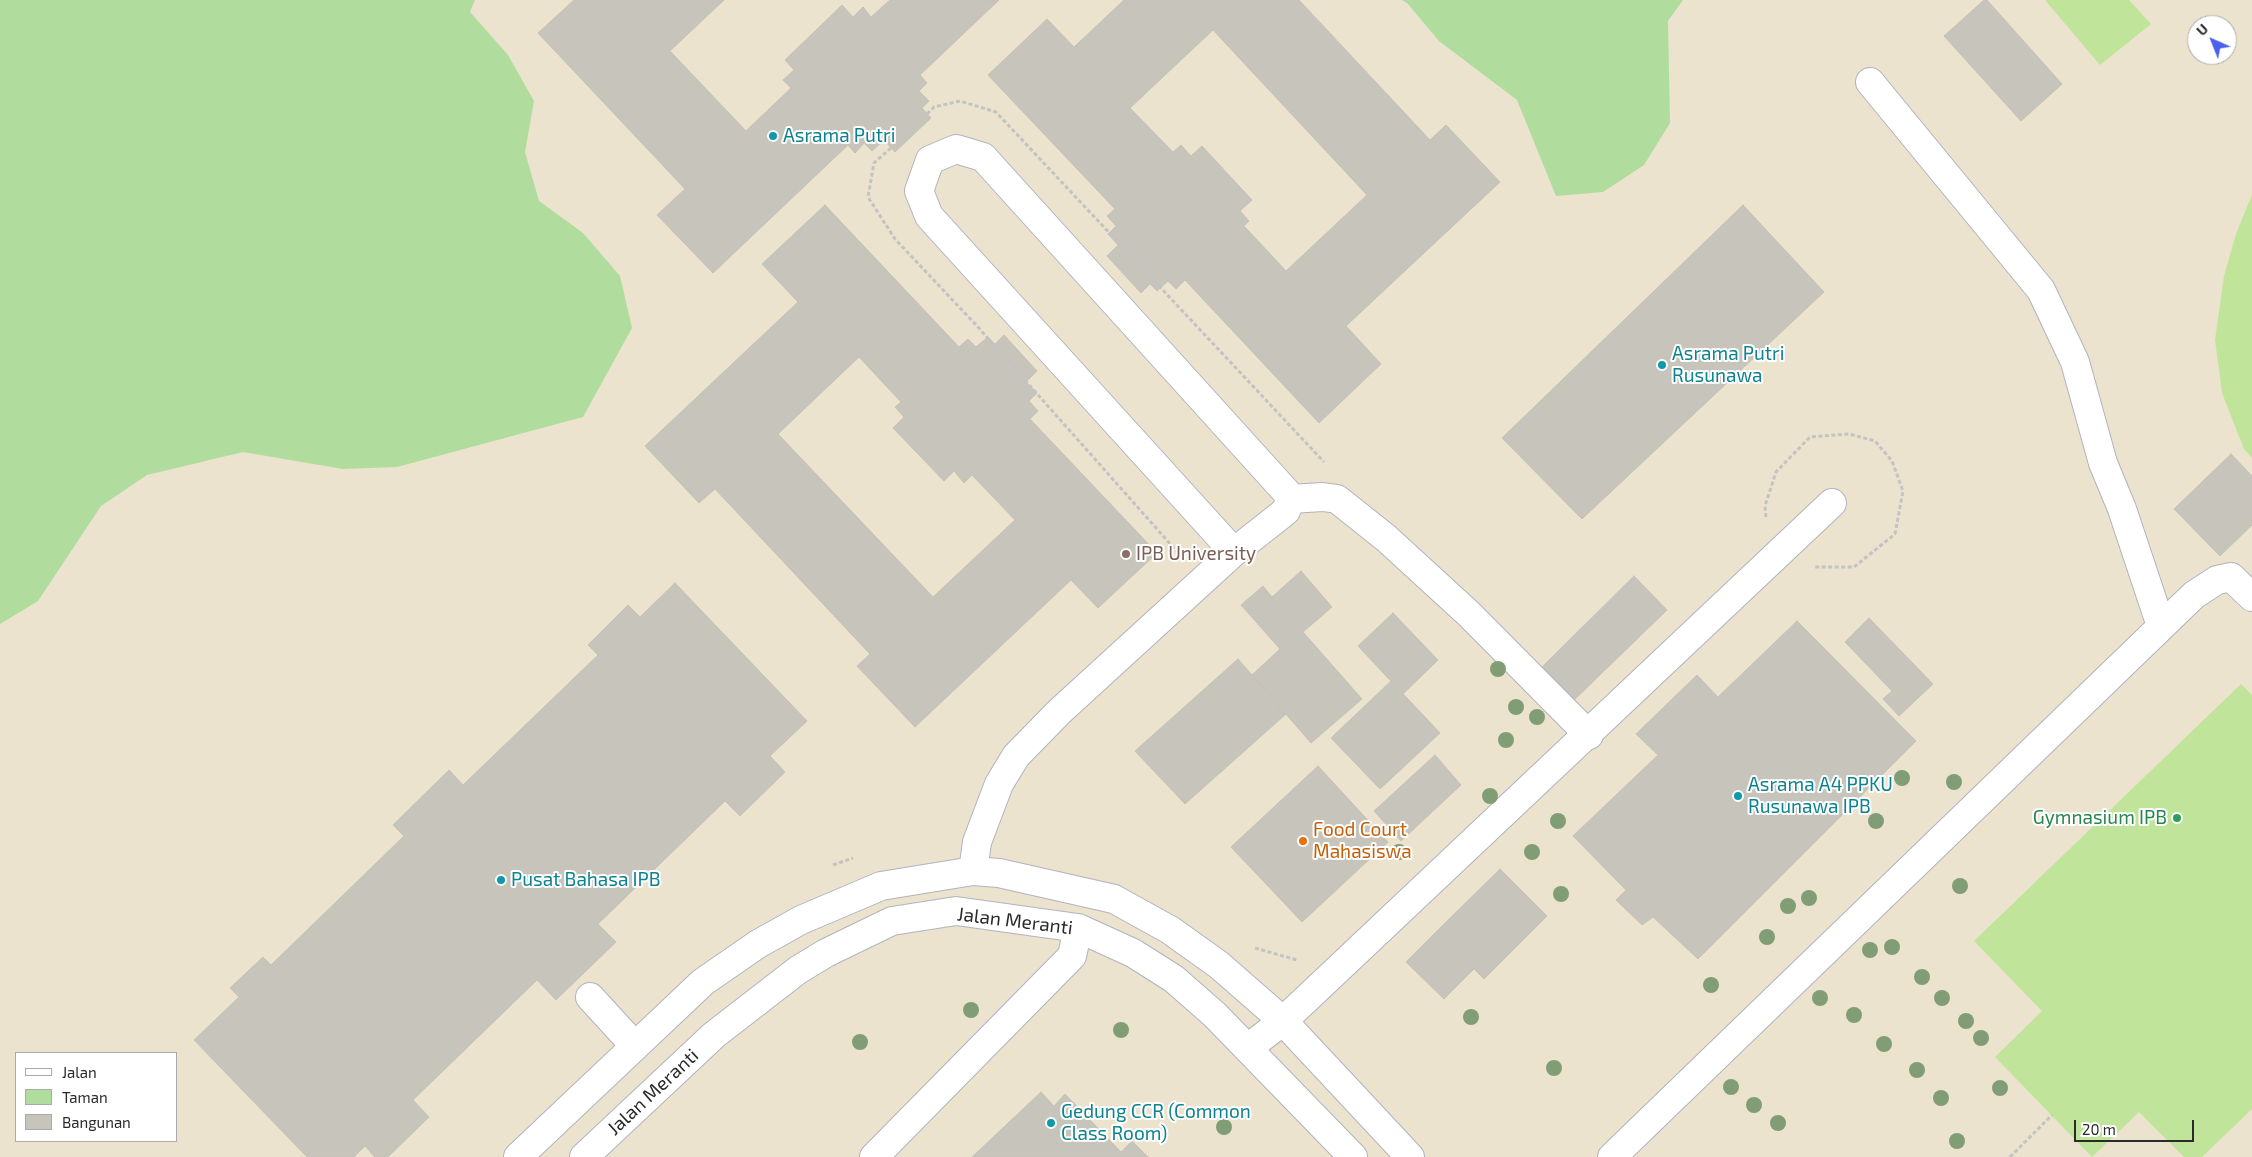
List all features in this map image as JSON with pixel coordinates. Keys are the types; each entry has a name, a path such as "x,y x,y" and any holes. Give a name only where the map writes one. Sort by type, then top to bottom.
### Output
{"lane":[{"path":"1870,82 2041,290 2076,362 2103,463 2122,509 2161,626"},
{"path":"1234,552 929,216 919,191 930,160 956,149 983,157 1290,497 1336,499 1386,538 1469,614 1589,735"},
{"path":"973,871 977,842 999,784 1016,756 1059,712 1234,552 1286,511 1290,497"},
{"path":"1248,1048 1282,1021 1589,735 1832,503"},
{"path":"1612,1157 2194,595 2217,580 2232,577 2252,597"},
{"path":"518,1157 634,1045 703,982 758,944 801,920 881,886 973,871 999,873 1114,899 1170,930 1219,965 1282,1021 1410,1157"},
{"name":"Jalan Meranti","path":"584,1157 714,1035 767,992 826,953 892,921 956,912 1078,928 1133,953 1174,979 1248,1048 1353,1157"},
{"path":"801,920 826,953"},
{"path":"874,1157 1072,956 1078,928"},
{"path":"590,997 634,1045"}],"path":[{"path":"891,148 874,163 868,197 894,239 977,326 1180,555 1173,562"},
{"path":"1767,524 1765,506 1776,472 1810,437 1849,434 1875,441 1892,461 1903,491 1894,534 1854,566 1812,567"},
{"path":"830,867 857,857"},
{"path":"1245,945 1302,962"},
{"path":"2010,1157 2052,1115"}],"shaded area":[{"name":"IPB University","path":"0,0 2252,0 2252,1157 0,1157"}],"green space":[{"path":"0,0 475,0 470,12 508,55 534,101 525,152 539,201 583,233 620,276 632,328 583,417 397,467 343,469 243,452 147,475 101,506 38,601 0,624"},
{"path":"1402,0 1683,0 1668,21 1670,123 1644,165 1603,192 1556,196 1517,100 1439,41 1408,4"},
{"path":"2045,0 2129,0 2151,24 2100,65"},
{"path":"2252,195 2252,458 2244,449 2222,393 2215,340 2224,276 2236,234"},
{"name":"Gymnasium IPB","path":"2241,684 2252,695 2252,1109 2202,1157 2184,1157 2139,1112 2092,1157 1995,1057 2042,1011 1974,941"}],"building":[{"name":"Asrama Putri","path":"574,0 724,0 670,51 746,131 791,88 783,80 794,70 785,60 842,5 853,17 863,7 871,17 890,0 999,0 920,75 927,83 919,91 929,101 922,108 931,118 895,152 884,140 872,151 864,143 855,153 848,145 713,273 657,215 685,189 538,33"},
{"path":"1124,0 1299,0 1430,140 1446,125 1500,182 1346,326 1381,364 1319,423 1185,280 1176,289 1168,281 1157,291 1150,284 1141,293 1107,256 1118,245 1108,234 1116,226 1107,216 1115,209 988,75 1047,19 1074,47","holes":["1213,30 1367,195 1286,271 1244,226 1249,221 1240,211 1252,200 1202,146 1191,156 1181,145 1173,152 1130,108"]},
{"path":"1984,0 1987,0 2062,84 2021,121 1944,36"},
{"path":"825,205 959,347 968,339 976,347 988,337 995,344 1004,335 1037,371 1026,382 1037,393 1029,401 1038,411 1030,419 1157,553 1098,608 1071,580 915,727 857,666 870,654 715,489 699,503 645,446 798,302 762,264","holes":["859,357 901,402 895,407 904,417 893,428 944,481 954,471 964,483 972,475 1015,520 933,597 778,434"]},
{"name":"Asrama Putri Rusunawa","path":"1743,205 1824,292 1582,519 1502,438"},
{"path":"2231,454 2252,476 2252,525 2220,556 2174,509"},
{"path":"1301,571 1332,607 1303,632 1362,699 1311,743 1252,675 1280,649 1241,605 1263,586 1272,597"},
{"path":"1634,576 1667,610 1571,703 1539,670"},
{"name":"Pusat Bahasa IPB","path":"675,583 807,721 770,756 785,772 740,816 725,801 598,924 616,942 556,1000 537,980 413,1100 429,1117 388,1157 375,1157 365,1146 354,1157 307,1157 194,1040 239,997 230,988 263,957 271,965 404,836 393,825 449,770 463,785 598,655 588,645 628,605 640,617"},
{"path":"1393,613 1438,660 1403,694 1358,646"},
{"path":"1869,618 1933,684 1899,716 1883,699 1892,691 1845,642"},
{"name":"Asrama A4 PPKU Rusunawa IPB","path":"1797,621 1916,741 1698,959 1653,917 1642,925 1616,900 1626,890 1573,836 1658,755 1636,734 1697,675 1718,697"},
{"path":"1238,659 1286,714 1185,804 1135,751"},
{"path":"1391,681 1440,733 1380,789 1331,738"},
{"path":"1435,755 1461,785 1401,841 1374,811"},
{"path":"1318,766 1388,842 1302,922 1231,847"},
{"path":"1500,869 1547,916 1484,979 1437,931"},
{"path":"1437,931 1474,969 1444,999 1406,962"},
{"name":"Gedung CCR (Common Class Room)","path":"1041,1092 1054,1106 1065,1094 1121,1152 1132,1141 1148,1157 972,1157"}],"place":[{"name":"Asrama Putri","path":"773,136"},
{"name":"Asrama Putri Rusunawa","path":"1662,365"},
{"name":"IPB University","path":"1126,554"},
{"name":"Asrama A4 PPKU Rusunawa IPB","path":"1738,796"},
{"name":"Gymnasium IPB","path":"2177,818"},
{"name":"Food Court Mahasiswa","path":"1303,841"},
{"name":"Pusat Bahasa IPB","path":"501,880"},
{"name":"Gedung CCR (Common Class Room)","path":"1051,1123"}]}
